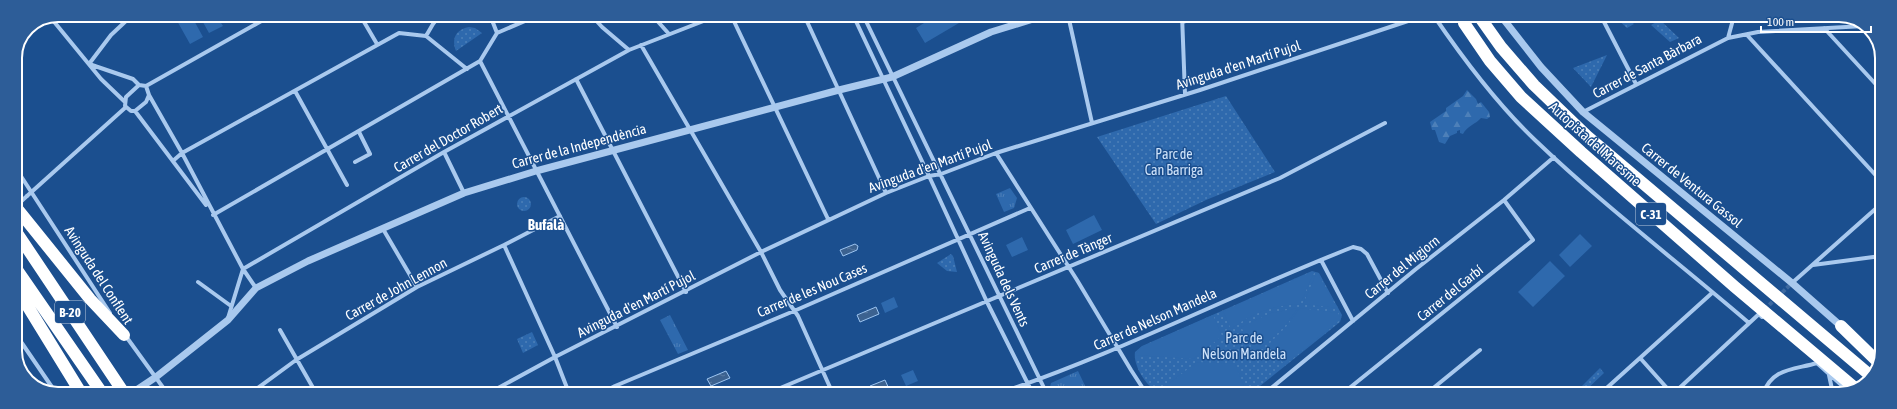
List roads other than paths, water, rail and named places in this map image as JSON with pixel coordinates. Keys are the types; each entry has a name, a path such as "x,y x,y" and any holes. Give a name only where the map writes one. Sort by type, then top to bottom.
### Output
{"highway":[{"name":"Autopista del Maresme","path":"1463,22 1490,61 1521,98 1735,286 1851,385"},
{"name":"Autopista del Maresme","path":"1483,22 1501,47 1534,85 1586,136 1867,373"},
{"path":"22,215 90,299 124,335"},
{"name":"B-20","path":"22,240 120,387"},
{"name":"B-20","path":"22,277 98,387"},
{"path":"22,296 77,387"},
{"path":"1841,326 1874,358"}],"street":[{"path":"55,22 101,79 125,102"},
{"path":"89,64 111,35 125,22"},
{"path":"89,64 133,80 139,85 146,86 260,22"},
{"path":"364,22 377,44"},
{"path":"426,36 435,22"},
{"path":"493,22 497,33"},
{"path":"213,215 480,61 497,33 523,22"},
{"path":"598,22 629,50"},
{"path":"658,22 669,34"},
{"name":"Carrer del Doctor Robert","path":"243,269 444,152 629,50 701,22"},
{"path":"734,22 828,219"},
{"path":"807,22 886,193"},
{"name":"Avinguda dels Vents","path":"856,22 1028,387"},
{"name":"Avinguda dels Vents","path":"866,22 892,78 941,174 1000,296 1042,387"},
{"name":"Carrer de la Independència","path":"141,387 228,320 256,288 308,261 464,193 536,170 839,90 892,78 991,32 1023,22"},
{"path":"1070,22 1092,123"},
{"path":"1182,22 1185,94"},
{"name":"Avinguda d'en Martí Pujol","path":"500,387 762,252 828,219 886,193 929,176 941,174 996,153 1185,94 1406,22"},
{"path":"1438,22 1473,73 1534,140 1643,236 1749,323"},
{"name":"Carrer de Ventura Gassol","path":"1506,22 1541,67 1583,112 1792,283 1875,354"},
{"path":"1604,22 1636,84"},
{"path":"1728,38 1732,22"},
{"name":"Carrer de Santa Bàrbara","path":"1583,112 1728,38 1758,32 1856,26"},
{"path":"1824,28 1875,83"},
{"path":"174,160 182,153 399,33 426,36 467,68"},
{"path":"1747,35 1875,173"},
{"path":"641,45 762,252 780,290 798,316 830,387"},
{"path":"480,61 616,327"},
{"path":"576,79 612,151 655,229 686,292"},
{"path":"139,85 126,97 126,107 131,111 135,111 174,160 213,215"},
{"path":"146,86 149,95 182,153 213,215 243,269 256,288"},
{"path":"295,91 347,185"},
{"path":"135,111 146,102 149,95"},
{"path":"22,200 126,107"},
{"name":"Carrer de Tànger","path":"783,387 1280,178 1385,123"},
{"path":"355,162 370,154 359,132"},
{"path":"444,152 464,193"},
{"path":"996,153 1142,387"},
{"name":"Carrer del Migjorn","path":"1273,387 1504,200 1554,157"},
{"name":"Avinguda del Conflent","path":"22,177 153,379 161,387"},
{"name":"Carrer del Garbí","path":"1351,387 1533,240 1504,200"},
{"name":"Carrer de les Nou Cases","path":"613,387 794,311 1030,208"},
{"path":"1792,283 1875,209"},
{"name":"Carrer de John Lennon","path":"259,387 296,360 417,287 560,216"},
{"path":"383,229 417,287"},
{"path":"504,245 556,357 567,387"},
{"name":"Carrer de Nelson Mandela","path":"1017,387 1118,349 1214,305 1353,247 1361,249 1367,254 1388,293"},
{"path":"1813,265 1875,257"},
{"path":"1321,260 1353,321"},
{"path":"228,320 243,269"},
{"path":"198,282 231,306"},
{"path":"1608,387 1712,293"},
{"path":"1681,387 1759,314 1799,348"},
{"path":"280,330 312,387"},
{"path":"22,343 51,386"},
{"path":"1435,387 1480,350"},
{"path":"1811,358 1843,386"},
{"path":"1640,359 1666,387"},
{"path":"1766,387 1774,375 1816,363"},
{"path":"1829,375 1832,387"}],"water":[{"path":"855,244 858,246 857,250 843,256 840,250"},
{"path":"876,307 879,314 860,322 857,315"},
{"path":"726,371 730,378 711,386 707,379"},
{"path":"885,380 888,387 870,387"}],"tunnel":[{"path":"1765,309 1792,283"}],"district":[{"name":"Bufalà","path":"546,225"}],"park label":[{"name":"Parc de Can Barriga","path":"1174,162"},
{"name":"Parc de Nelson Mandela","path":"1244,346"}]}
